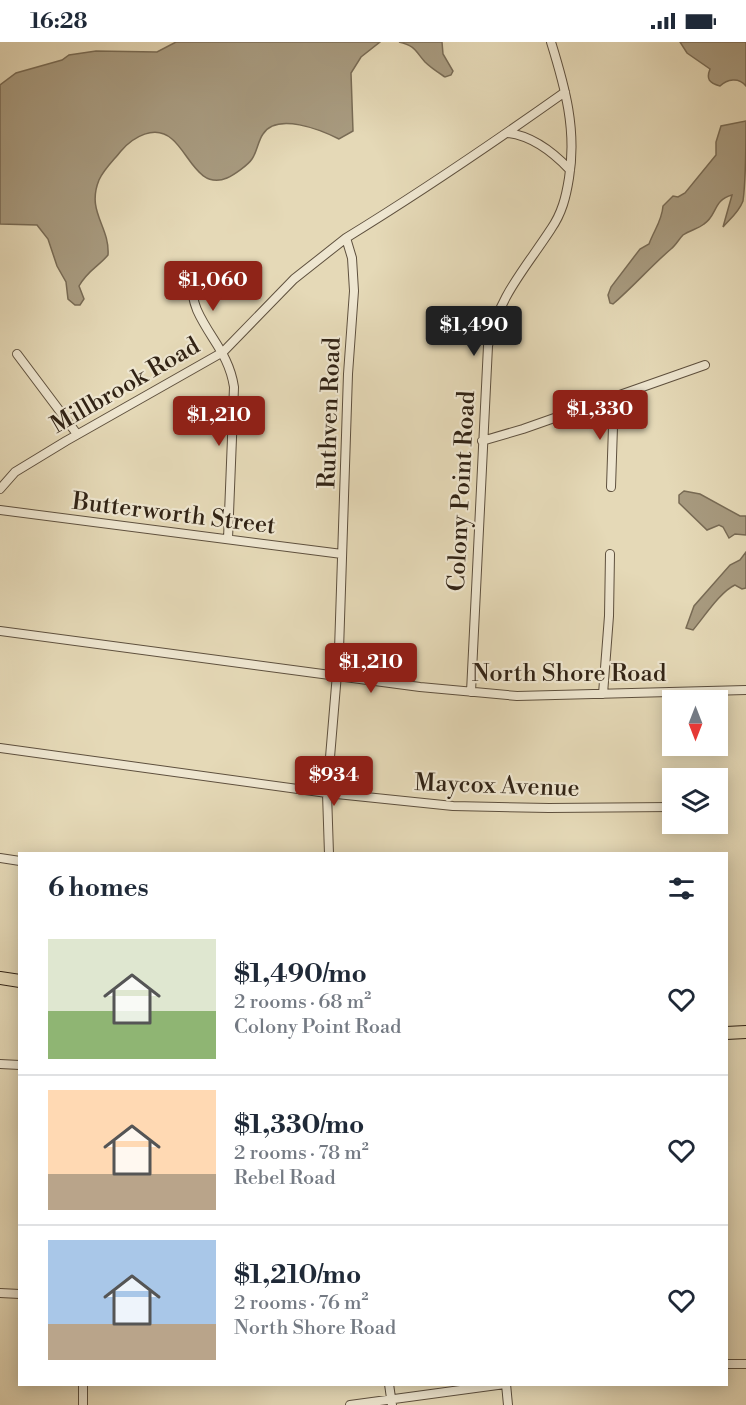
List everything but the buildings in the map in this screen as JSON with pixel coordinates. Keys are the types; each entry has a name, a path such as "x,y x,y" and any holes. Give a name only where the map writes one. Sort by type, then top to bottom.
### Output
{"main road":[{"path":"0,978 18,981"},
{"path":"728,1033 746,1032"}],"street":[{"name":"Colony Point Road","path":"471,692 488,346 496,316 514,282 559,217 565,201 570,170 572,135 565,92 551,42"},
{"path":"346,238 508,133 565,92"},
{"path":"508,133 535,142 559,158 570,170"},
{"name":"Millbrook Road","path":"0,489 15,472 77,434 223,352 294,279 346,238"},
{"name":"Ruthven Road","path":"328,852 327,793 336,675 348,374 354,291 352,258 346,238"},
{"path":"190,277 198,313 223,352 232,374 234,387 228,539"},
{"path":"17,354 77,434"},
{"path":"482,441 523,429 705,365"},
{"path":"611,487 614,396"},
{"name":"Butterworth Street","path":"0,510 342,554"},
{"path":"603,694 609,616 610,554"},
{"name":"North Shore Road","path":"0,631 517,696 746,690"},
{"name":"Maycox Avenue","path":"0,748 327,793 453,806 662,807"},
{"path":"0,858 18,861"},
{"path":"0,1064 18,1065"},
{"path":"0,1293 18,1294"},
{"path":"728,1364 746,1364"},
{"path":"82,1405 83,1386"},
{"path":"389,1386 391,1402"},
{"path":"350,1405 391,1402 492,1386"},
{"path":"505,1386 508,1405"}],"shaded area":[{"path":"176,42 380,42 361,57 351,73 353,131 339,139 300,125 278,124 263,134 254,156 241,170 230,177 217,180 202,175 178,145 165,135 145,134 126,146 104,172 96,191 95,201 106,236 108,255 82,281 79,286 84,299 80,305 75,305 68,299 66,282 57,266 48,239 37,225 0,224 0,85 16,73 62,60 69,55 96,51 157,52"},
{"path":"399,42 442,42 443,54 453,71 451,75 445,77 427,64 412,47"},
{"path":"680,42 746,42 746,86 737,80 720,86 713,83 709,80 710,69 687,53"},
{"path":"746,121 744,192 743,201 737,212 723,227 732,195 726,197 718,204 708,221 683,235 621,297 613,304 610,303 608,295 611,287 640,249 649,244 663,206 673,196 678,197 685,193 716,155 716,142 721,126"},
{"path":"684,491 700,494 740,516 746,516 746,535 735,534 729,538 723,527 719,525 707,530 679,503 679,495"},
{"path":"746,552 746,588 742,589 735,585 730,588 718,598 693,630 686,628 694,606 730,565 740,560"}]}
